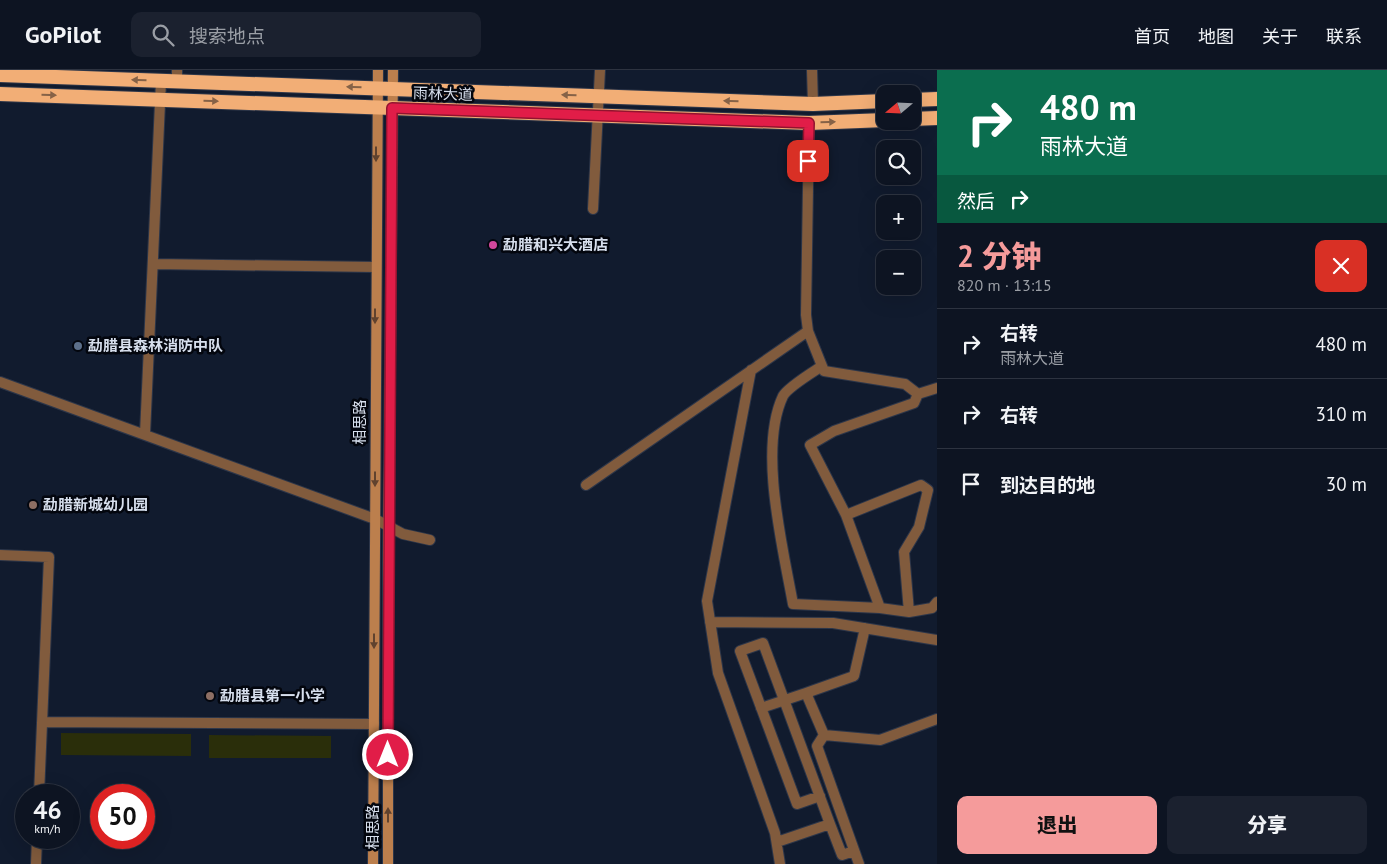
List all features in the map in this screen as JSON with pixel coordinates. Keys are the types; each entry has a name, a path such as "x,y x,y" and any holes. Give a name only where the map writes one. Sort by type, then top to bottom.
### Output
{"highway":[{"name":"雨林大道","path":"0,75 161,81 177,76 392,89 813,104 876,101"},
{"name":"雨林大道","path":"0,94 809,123 876,120"},
{"path":"921,100 937,99"},
{"path":"758,102 758,121"},
{"path":"921,119 937,118"}],"main road":[{"name":"相思路","path":"373,864 376,107 378,70"},
{"name":"相思路","path":"388,864 388,526 393,70"}],"street":[{"path":"593,209 600,70"},
{"path":"812,70 813,104"},
{"path":"145,434 161,81"},
{"path":"809,123 806,315 808,332 824,371 905,384 918,394"},
{"path":"153,264 376,267"},
{"path":"586,485 808,332"},
{"path":"822,366 784,394 777,416 771,464 793,604 880,608 909,612 932,608 937,602"},
{"path":"751,370 707,601 718,673 777,842 780,864"},
{"path":"0,382 374,519 403,534 430,540"},
{"path":"880,608 846,515 810,445 834,431 885,415 914,403 918,394 937,388"},
{"path":"846,515 921,485 928,490 919,527 904,552 909,612"},
{"path":"0,555 48,557 39,784"},
{"path":"710,622 833,623 937,640"},
{"path":"761,708 854,676 864,628"},
{"path":"820,796 796,804 740,651 763,643 842,855 854,851"},
{"path":"806,693 824,735"},
{"path":"824,735 880,740 937,719"},
{"path":"42,722 374,724"},
{"path":"824,735 817,746 859,864"},
{"path":"777,842 830,824"},
{"path":"36,864 37,849"}],"green space":[{"path":"61,733 191,734 191,756 61,755"},
{"path":"209,735 331,736 331,758 209,758"}],"place":[{"name":"勐腊和兴大酒店","path":"493,245"},
{"name":"勐腊县森林消防中队","path":"78,346"},
{"name":"勐腊新城幼儿园","path":"33,505"},
{"name":"勐腊县第一小学","path":"210,696"}],"route":[{"path":"388,755 392,108 809,123 808,161"}]}
